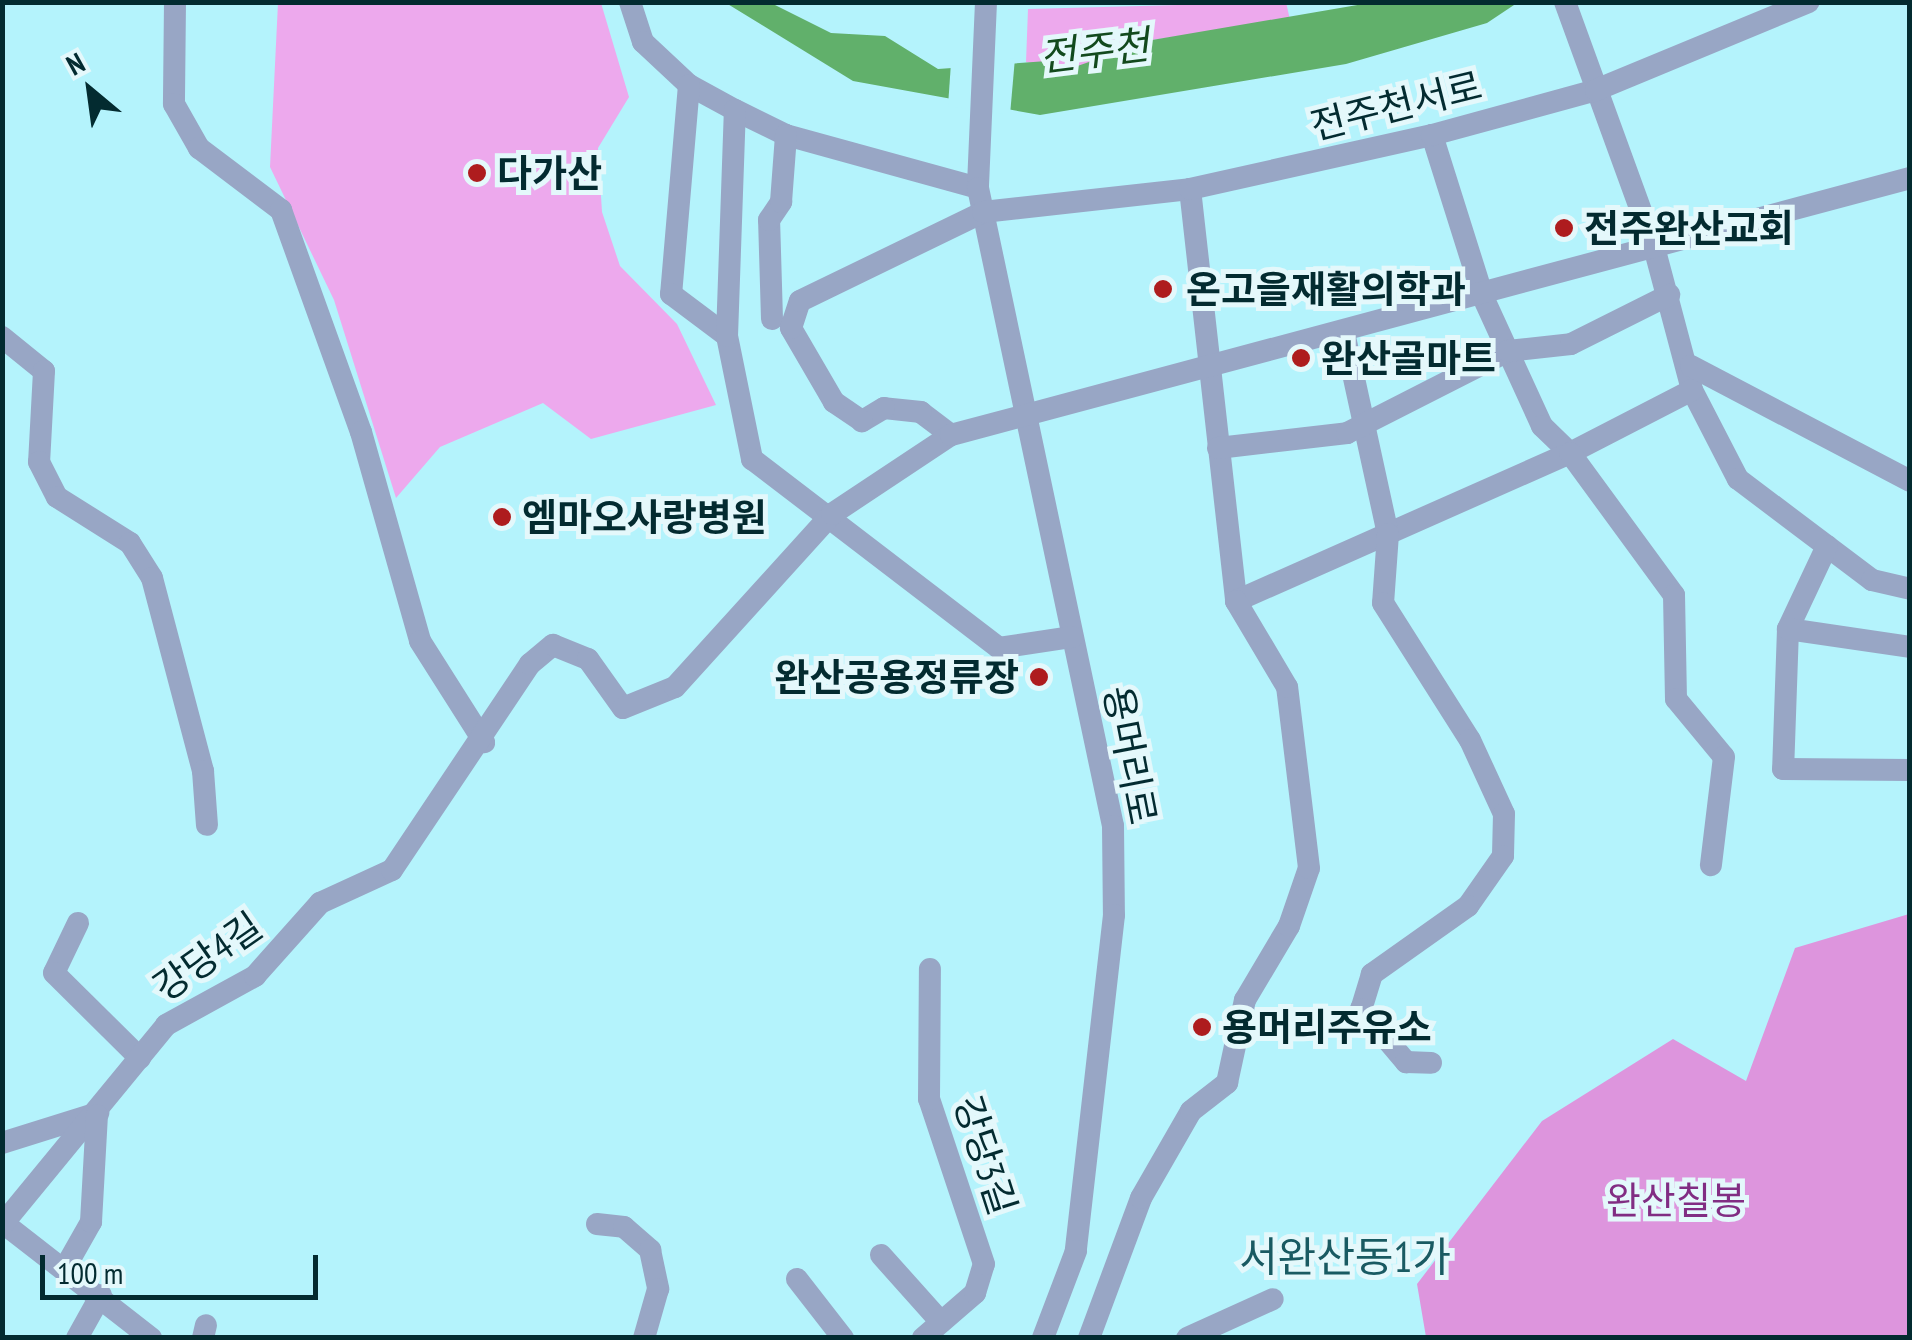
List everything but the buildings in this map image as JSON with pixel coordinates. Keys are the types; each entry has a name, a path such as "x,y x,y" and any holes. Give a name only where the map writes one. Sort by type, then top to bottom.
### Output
{"street":[{"path":"176,2 174,104 200,148 281,210 356,415 420,641 484,742 530,664 553,645 588,658 624,708 676,687 824,522 886,471 951,435 1345,336 1910,178"},
{"name":"전주천서로","path":"630,2 643,42 688,85 786,135 980,200 1190,189 1432,135 1596,90 1808,2"},
{"name":"용머리로","path":"986,2 977,159 980,200 1113,826 1114,915 1076,1251 1044,1338"},
{"path":"1566,2 1654,247 1692,378 1738,479 1872,580 1910,589"},
{"path":"688,85 671,294 727,336"},
{"path":"735,110 727,336 752,459 824,522 1000,648 1072,636"},
{"path":"772,319 769,220 781,202 786,135"},
{"path":"1432,135 1483,297 1542,426 1570,454 1674,595 1676,699 1724,757 1711,864"},
{"path":"1090,1338 1141,1198 1191,1110 1227,1083 1245,1000 1289,926 1309,868 1287,687 1236,601 1190,189"},
{"path":"951,435 921,412 884,408 862,421 834,402 790,328 800,301 980,200"},
{"path":"1218,448 1364,424 1508,351 1572,344 1669,296"},
{"path":"1345,336 1388,534 1383,603 1470,740 1504,814 1503,856 1468,906 1372,974 1366,991 1362,1009 1382,1036 1406,1062 1431,1063"},
{"path":"2,338 44,371 39,462 56,498 130,543 152,578 202,770 208,826"},
{"path":"1236,601 1570,454 1692,378"},
{"path":"1692,378 1910,480"},
{"path":"1826,546 1788,629 1783,769 1910,770"},
{"path":"1788,629 1910,647"},
{"name":"강당4길","path":"3,1224 98,1113 166,1025 254,976 320,903 392,870 410,832 441,806 484,742"},
{"path":"78,923 54,973 140,1058"},
{"name":"강당3길","path":"923,1338 976,1294 984,1264 928,1099 930,968"},
{"path":"2,1142 98,1113 91,1222 65,1268"},
{"path":"3,1224 103,1297 151,1338"},
{"path":"597,1224 624,1226 650,1250 658,1289 644,1338"},
{"path":"881,1255 941,1322"},
{"path":"797,1280 843,1338"},
{"path":"77,1338 103,1297"},
{"path":"103,1297 122,1338"},
{"path":"1187,1338 1272,1299"}],"shaded area":[{"path":"1286,2 1290,20 1152,40 1066,71 1026,62 1028,9"},
{"path":"278,3 601,3 629,97 598,148 602,212 620,266 677,324 716,405 591,439 543,403 440,447 396,498 334,300 270,167"},
{"path":"726,3 771,3 831,33 885,36 938,69 1047,61 1066,70 1152,40 1369,3 1517,3 1487,23 1346,64 1040,115 853,81"}],"green space":[{"name":"완산칠봉","path":"1909,914 1909,1337 1426,1337 1417,1284 1542,1121 1673,1039 1746,1081 1795,948"}],"pier":[{"path":"1015,58 1010,115 948,106 951,63"}],"place":[{"name":"다가산","path":"477,173"},
{"name":"전주완산교회","path":"1564,228"},
{"name":"온고을재활의학과","path":"1163,289"},
{"name":"완산골마트","path":"1301,358"},
{"name":"엠마오사랑병원","path":"502,517"},
{"name":"완산공용정류장","path":"1039,677"},
{"name":"용머리주유소","path":"1202,1027"}],"district":[{"name":"서완산동1가","path":"1345,1257"}],"water label":[{"name":"전주천","path":"1094,50"}]}
